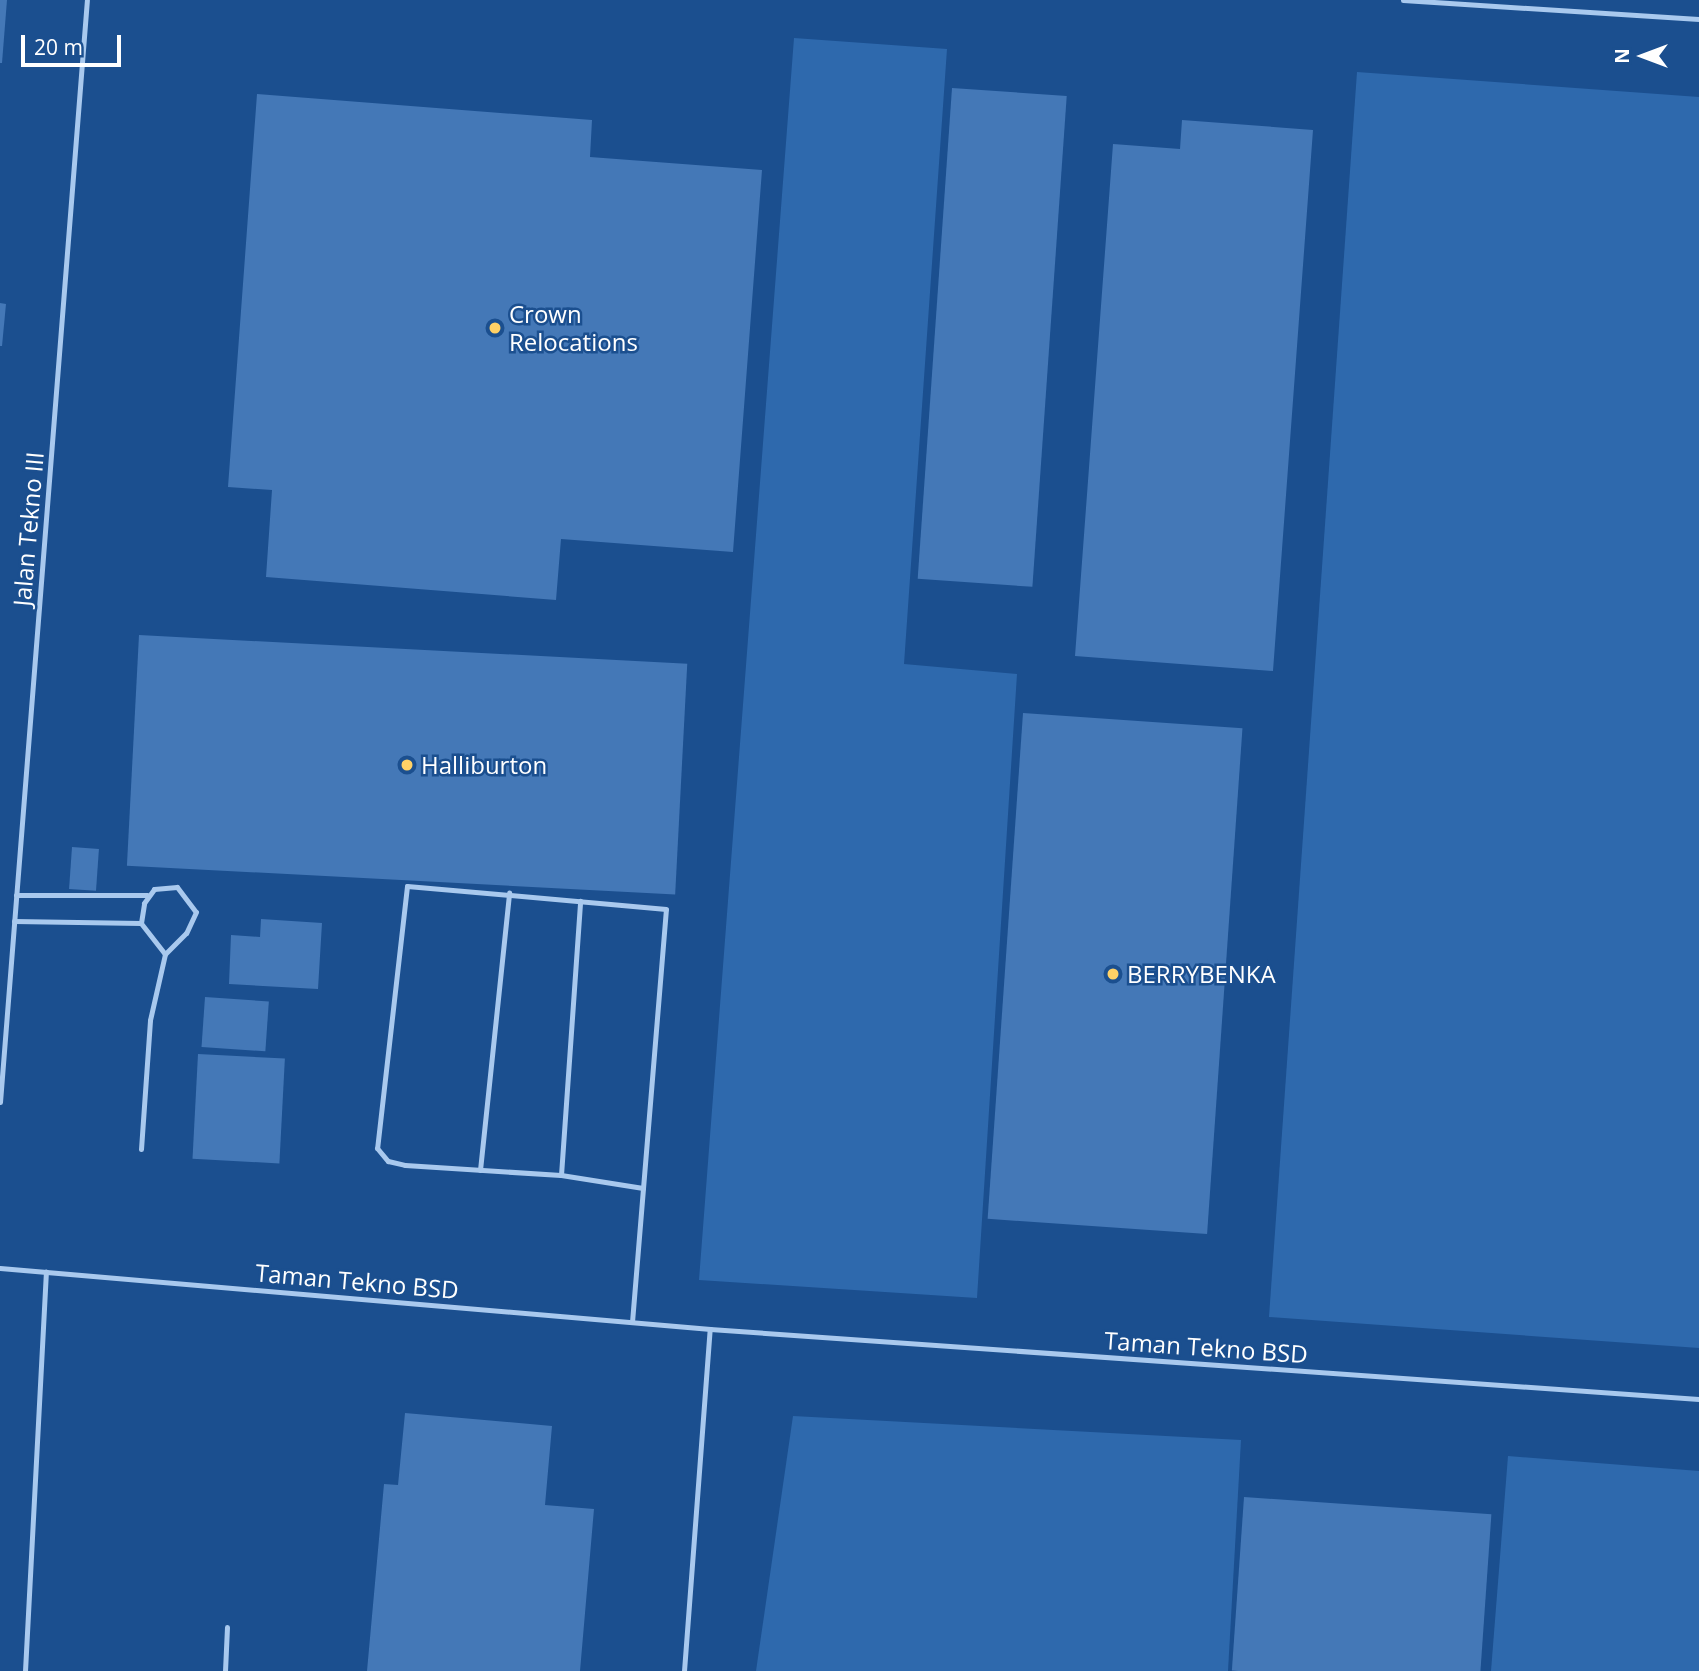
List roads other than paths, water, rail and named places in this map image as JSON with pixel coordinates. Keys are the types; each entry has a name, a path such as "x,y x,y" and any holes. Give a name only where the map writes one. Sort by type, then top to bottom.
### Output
{"lane":[{"name":"Jalan Tekno III","path":"0,1102 87,0"},
{"path":"1403,0 1592,10 1699,19"},
{"path":"1592,0 1592,10"},
{"path":"632,1322 666,909 419,884 407,886 401,897 377,1148 388,1161 405,1165 561,1175 643,1188"},
{"path":"16,895 147,894 177,887 194,901 193,923 165,954 150,1020 141,1149"},
{"path":"480,1170 509,893"},
{"path":"147,894 141,923 165,954"},
{"path":"561,1175 580,901"},
{"path":"14,921 141,923"},
{"name":"Taman Tekno BSD","path":"0,1268 710,1329 1699,1399"},
{"path":"25,1671 46,1272"},
{"path":"684,1671 710,1329"},
{"path":"225,1671 226,1627"}],"place":[{"name":"Crown Relocations","path":"495,328"},
{"name":"Halliburton","path":"407,765"},
{"name":"BERRYBENKA","path":"1113,974"}]}
